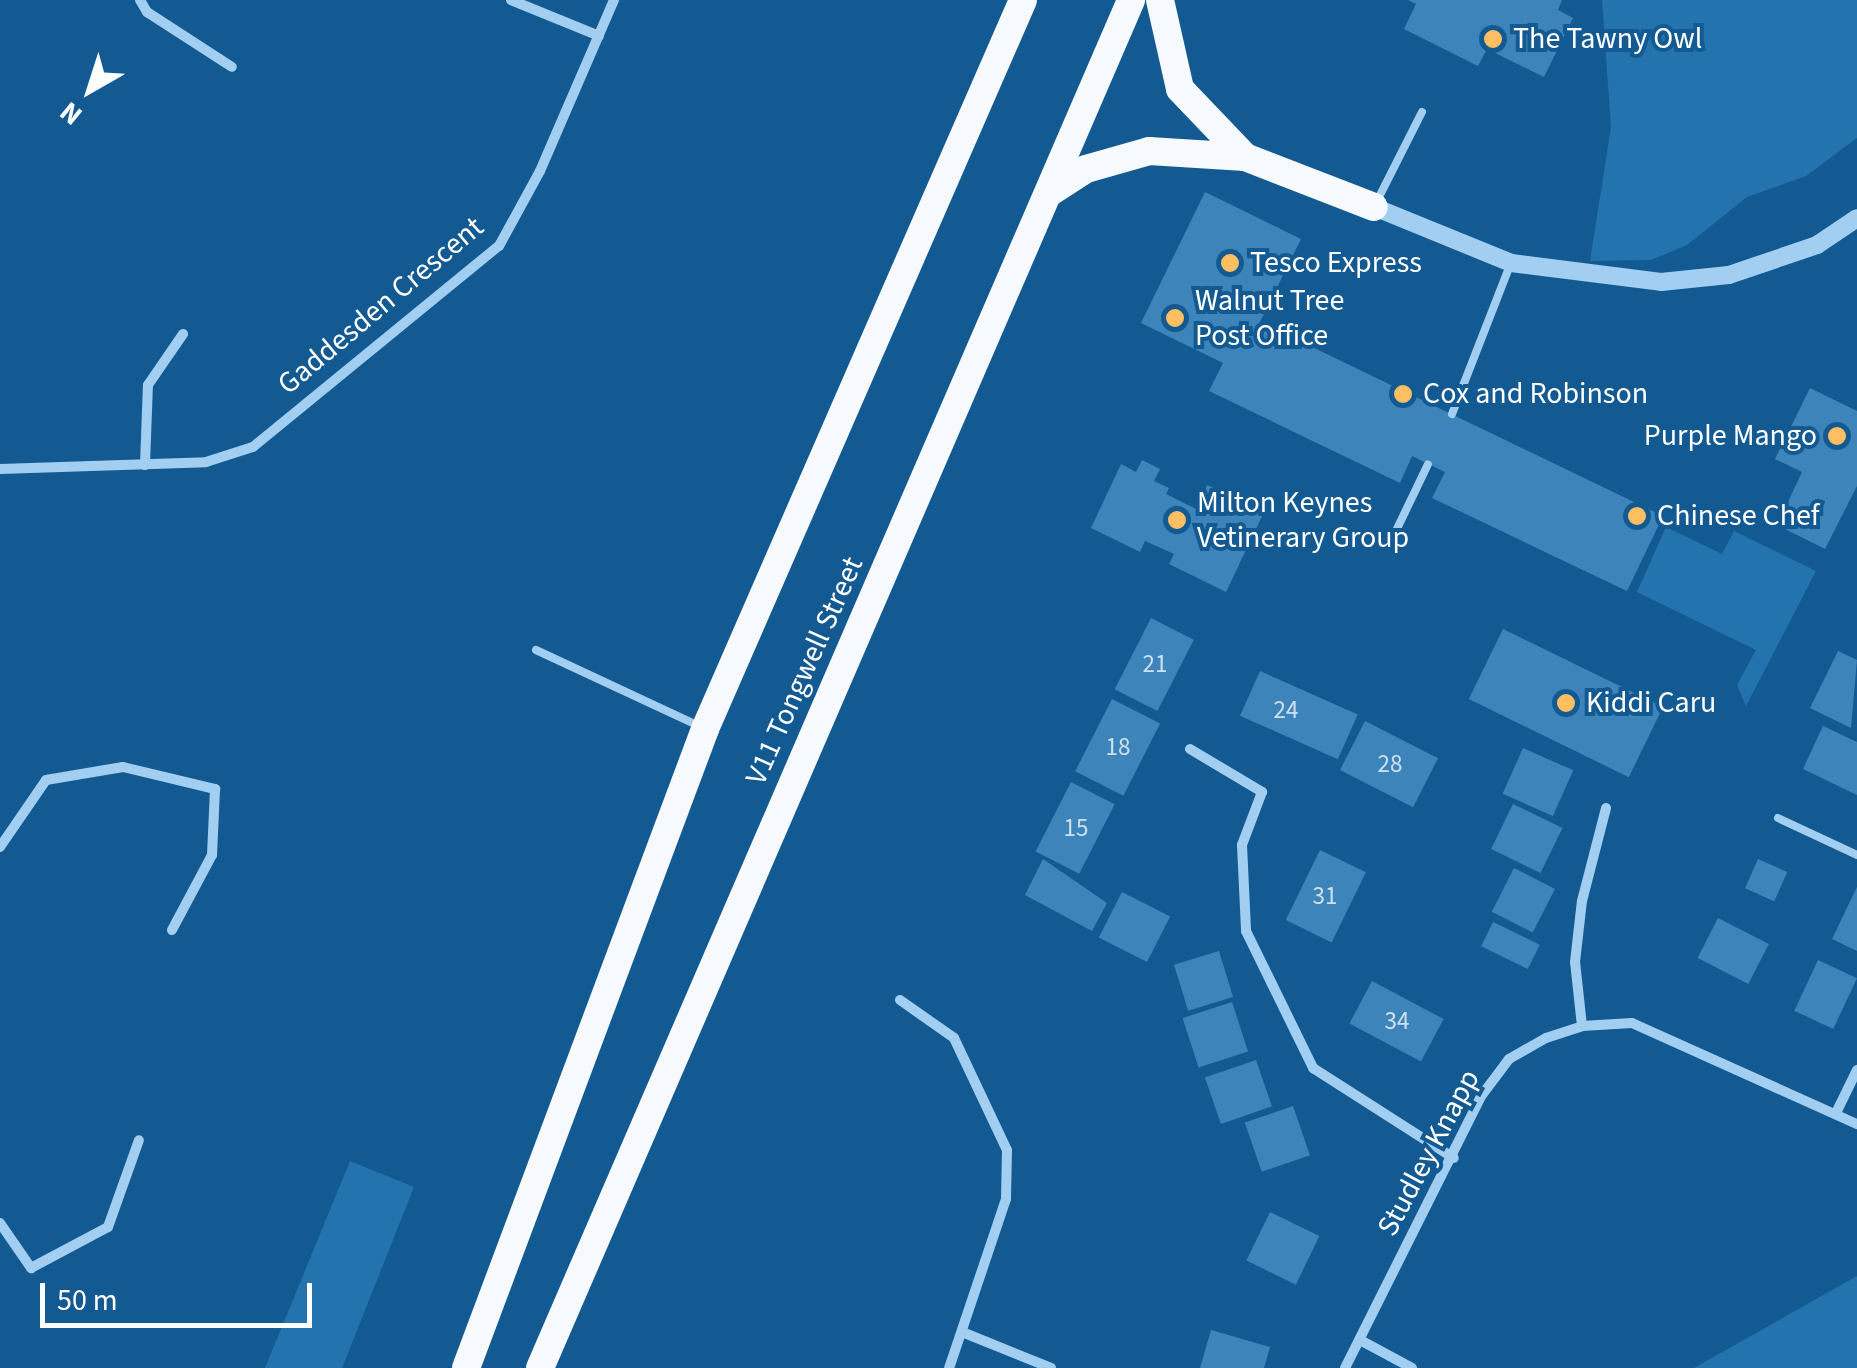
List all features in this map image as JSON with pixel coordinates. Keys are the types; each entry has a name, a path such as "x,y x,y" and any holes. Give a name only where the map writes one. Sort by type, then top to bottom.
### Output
{"highway":[{"path":"466,1368 705,729 1023,0"},
{"name":"V11 Tongwell Street","path":"540,1368 1052,191 1131,0"},
{"path":"1160,0 1180,89 1245,157"},
{"path":"1052,191 1086,168 1149,151 1245,157 1374,208"}],"street":[{"path":"140,0 147,12 232,67"},
{"path":"511,0 599,36"},
{"name":"Gaddesden Crescent","path":"0,469 206,462 253,447 499,246 540,171 614,0"},
{"path":"1374,208 1511,263 1661,282 1729,275 1817,245 1857,218"},
{"path":"145,465 148,385 183,334"},
{"path":"1190,749 1262,792 1242,846 1246,932 1314,1068 1454,1158"},
{"path":"0,848 46,780 122,768 214,789 212,855 172,930"},
{"path":"1582,1026 1575,962 1582,902 1606,808"},
{"path":"900,1000 954,1038 1007,1150 1006,1199 949,1368"},
{"name":"Studley Knapp","path":"1345,1368 1454,1158 1482,1095 1510,1059 1582,1026 1632,1023 1857,1124"},
{"path":"1836,1114 1857,1070"},
{"path":"0,1223 32,1268 108,1227 138,1140"},
{"path":"962,1332 1051,1368"},
{"path":"1360,1340 1412,1368"}],"lane":[{"path":"1374,208 1422,112"},
{"path":"1452,414 1511,263"},
{"path":"1396,533 1428,464"},
{"path":"536,650 705,729"},
{"path":"1778,818 1857,855"}],"shaded area":[{"path":"1602,0 1857,0 1857,138 1806,176 1747,197 1687,245 1651,260 1590,261 1611,127"},
{"path":"1666,527 1722,554 1734,531 1816,571 1746,706 1737,685 1756,650 1637,592"},
{"path":"350,1161 414,1187 342,1368 265,1368"},
{"path":"1857,1276 1857,1368 1694,1368"}],"building":[{"name":"The Tawny Owl","path":"1408,0 1562,0 1558,10 1573,18 1544,77 1487,49 1478,66 1404,29 1416,4"},
{"path":"1205,192 1301,239 1260,322 1663,516 1627,591 1432,498 1445,472 1412,456 1400,483 1209,391 1223,363 1141,323"},
{"path":"1810,388 1857,411 1857,486 1825,549 1777,525 1802,472 1775,459"},
{"name":"Milton Keynes Vetinerary Group","path":"1142,460 1160,469 1154,481 1169,488 1166,494 1196,509 1207,485 1264,512 1226,592 1169,564 1174,554 1145,541 1140,552 1091,528 1121,464 1136,472"},
{"path":"1151,618 1194,640 1157,711 1115,689"},
{"name":"Kiddi Caru","path":"1503,629 1663,707 1629,777 1469,699"},
{"path":"1838,651 1857,660 1851,728 1810,708"},
{"path":"1260,671 1358,715 1338,759 1240,716"},
{"path":"1112,699 1160,724 1123,796 1075,771"},
{"path":"1365,721 1438,758 1413,807 1340,770"},
{"path":"1823,726 1857,742 1857,795 1803,769"},
{"path":"1523,748 1573,770 1553,816 1503,794"},
{"path":"1071,782 1115,804 1079,874 1036,851"},
{"path":"1513,804 1562,828 1541,873 1491,849"},
{"path":"1320,850 1366,872 1332,942 1286,920"},
{"path":"1043,859 1107,903 1092,931 1025,895"},
{"path":"1758,859 1787,872 1774,901 1745,888"},
{"path":"1514,868 1555,889 1533,933 1492,912"},
{"path":"1857,887 1857,951 1832,939"},
{"path":"1122,892 1170,917 1147,962 1099,937"},
{"path":"1718,918 1769,944 1748,984 1698,958"},
{"path":"1493,922 1540,945 1528,969 1481,946"},
{"path":"1219,951 1233,997 1188,1011 1174,965"},
{"path":"1818,960 1857,978 1833,1029 1794,1011"},
{"path":"1372,981 1444,1019 1421,1061 1349,1023"},
{"path":"1232,1002 1248,1051 1199,1068 1183,1018"},
{"path":"1256,1060 1272,1106 1221,1124 1205,1078"},
{"path":"1293,1106 1310,1155 1262,1172 1245,1123"},
{"path":"1270,1212 1319,1236 1296,1285 1246,1261"},
{"path":"1211,1330 1270,1347 1264,1368 1200,1368"}],"place":[{"name":"The Tawny Owl","path":"1493,39"},
{"name":"Tesco Express","path":"1230,263"},
{"name":"Walnut Tree Post Office","path":"1175,318"},
{"name":"Cox and Robinson","path":"1403,394"},
{"name":"Purple Mango","path":"1837,436"},
{"name":"Chinese Chef","path":"1637,516"},
{"name":"Milton Keynes Vetinerary Group","path":"1177,520"},
{"name":"Kiddi Caru","path":"1566,703"}]}
